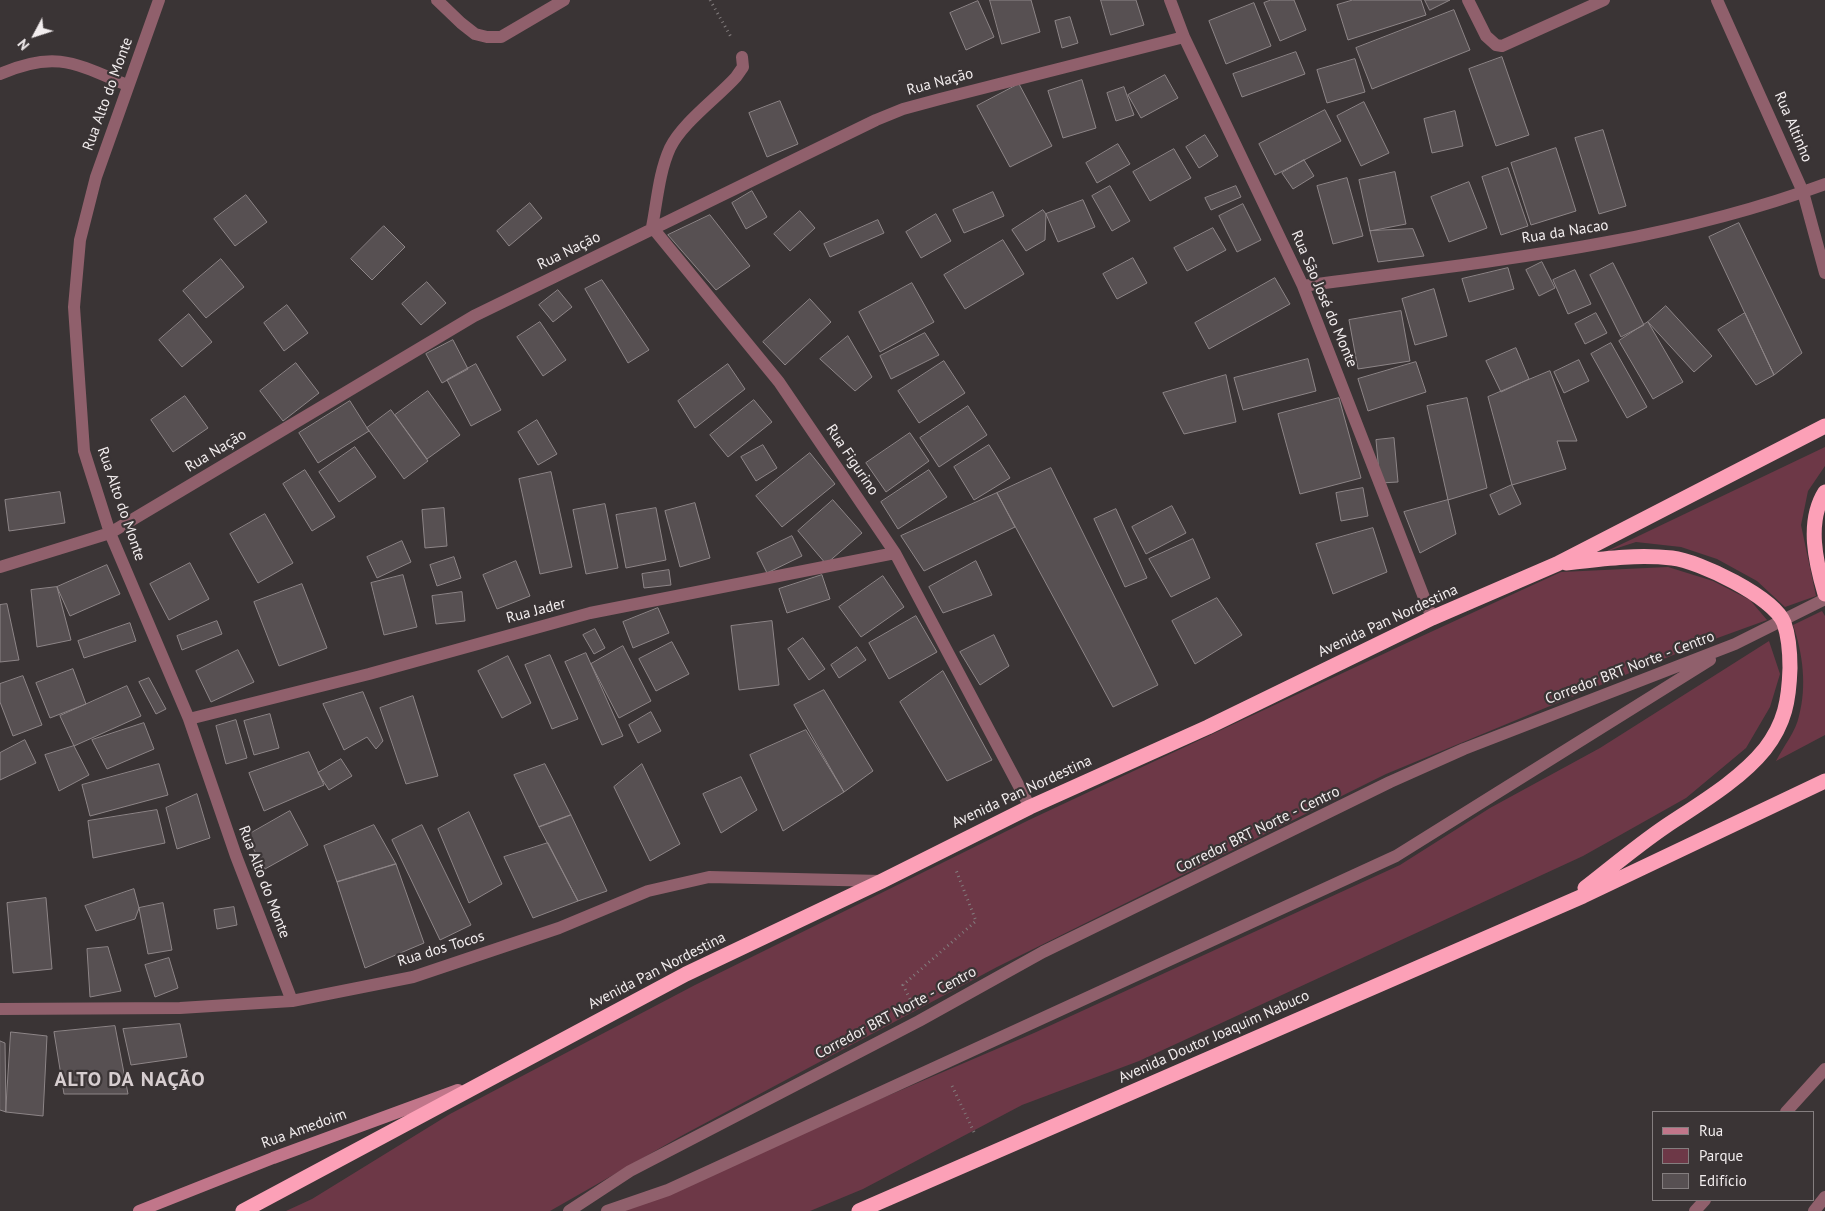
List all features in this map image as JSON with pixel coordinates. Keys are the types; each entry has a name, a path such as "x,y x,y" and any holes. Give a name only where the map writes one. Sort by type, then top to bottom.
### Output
{"highway":[{"name":"Avenida Pan Nordestina","path":"243,1211 297,1184 482,1081 686,974 882,881 1030,807 1208,726 1432,618 1557,564 1825,426"},
{"path":"1825,492 1814,526 1819,573 1825,594"},
{"path":"1557,564 1626,556 1673,558 1720,573 1760,597 1784,621 1790,650 1789,690 1783,721 1764,750 1726,785 1655,834 1566,902"},
{"name":"Avenida Doutor Joaquim Nabuco","path":"859,1211 1583,896 1825,781"}],"main road":[{"name":"Rua Amedoim","path":"139,1211 273,1158 482,1081"}],"street":[{"name":"Rua Alto do Monte","path":"159,0 127,85 96,177 80,240 74,307 84,451 110,533 189,719 236,856 292,1001"},
{"path":"437,0 460,23 476,34 487,38 501,37 564,0"},
{"name":"Rua São José do Monte","path":"1170,0 1184,37 1304,286 1432,618"},
{"path":"1468,0 1486,36 1496,45 1502,46 1604,0"},
{"name":"Rua Altinho","path":"1718,0 1803,192 1825,273"},
{"name":"Rua Nação","path":"0,567 110,533 474,316 652,227 876,120 903,109 1184,37"},
{"path":"652,227 666,159 671,146 683,130 736,77 743,67 742,57"},
{"path":"0,74 25,63 55,60 89,69 127,85"},
{"name":"Rua da Nacao","path":"1304,286 1606,243 1671,230 1825,184"},
{"name":"Rua Figurino","path":"652,227 779,382 896,552 1030,807"},
{"name":"Rua Jader","path":"189,719 369,674 590,613 896,552"},
{"path":"1735,644 1825,600"},
{"name":"Corredor BRT Norte - Centro","path":"569,1211 630,1171 919,1021 1043,952 1390,782 1464,749 1735,644"},
{"name":"Corredor BRT Norte - Centro","path":"607,1211 668,1190 1396,856 1735,644"},
{"name":"Rua dos Tocos","path":"0,1009 180,1008 292,1001 413,977 559,928 648,891 681,882 709,877 882,881"},
{"path":"1787,1111 1825,1069"},
{"path":"1814,1211 1825,1197"},
{"path":"1695,1211 1704,1201"}],"path":[{"path":"710,0 742,57"}],"green space":[{"path":"1825,447 1825,466 1808,491 1801,525 1816,596 1785,607 1757,581 1717,559 1681,547 1636,542 1605,552"},
{"path":"1668,567 1713,581 1750,600 1767,620 1690,648 1386,774 997,967 683,1135 550,1211 286,1211 312,1199 450,1114 695,985 1029,820 1409,642 1561,572"},
{"path":"1822,611 1825,616 1825,735 1776,761 1797,722 1803,693 1803,670 1793,625"},
{"path":"1769,641 1780,674 1770,707 1746,748 1686,798 1583,856 1139,1061 1022,1105 863,1189 810,1211 600,1211 668,1190 1034,1033 1400,865 1490,808 1600,748"}],"building":[{"path":"990,0 1031,0 1040,32 1002,44"},
{"path":"1101,0 1136,0 1144,25 1111,35"},
{"path":"1271,0 1294,0 1306,30 1280,41 1264,3"},
{"path":"1353,0 1421,0 1426,15 1348,40 1337,5"},
{"path":"1425,0 1450,0 1430,10"},
{"path":"978,1 994,37 966,50 950,13"},
{"path":"1254,3 1271,46 1226,64 1209,21"},
{"path":"1454,10 1470,50 1372,89 1356,48"},
{"path":"1070,17 1078,43 1062,48 1055,21"},
{"path":"1296,52 1305,74 1242,97 1233,74"},
{"path":"1502,57 1529,135 1496,146 1469,69"},
{"path":"1355,59 1365,92 1327,103 1317,70"},
{"path":"1165,75 1178,98 1141,118 1128,95"},
{"path":"1082,80 1096,128 1063,138 1048,91"},
{"path":"1019,84 1052,146 1010,167 977,106"},
{"path":"1124,87 1134,115 1116,121 1107,93"},
{"path":"780,101 798,144 767,157 749,113"},
{"path":"1364,102 1389,153 1361,166 1337,116"},
{"path":"1325,110 1341,141 1275,175 1259,144"},
{"path":"1455,111 1463,146 1432,153 1424,119"},
{"path":"1603,130 1626,206 1599,214 1575,138"},
{"path":"1205,135 1218,156 1199,168 1186,147"},
{"path":"1118,144 1130,164 1097,183 1086,163"},
{"path":"1556,148 1576,211 1531,225 1511,163"},
{"path":"1174,149 1191,178 1150,201 1133,172"},
{"path":"1304,160 1314,176 1293,189 1282,173"},
{"path":"1508,168 1528,226 1501,235 1482,177"},
{"path":"1395,172 1406,224 1370,231 1359,180"},
{"path":"1347,178 1363,236 1333,244 1317,186"},
{"path":"1469,182 1487,228 1449,242 1431,197"},
{"path":"1110,186 1130,221 1112,231 1092,196"},
{"path":"1236,186 1241,197 1211,210 1205,198"},
{"path":"752,191 767,217 746,229 732,203"},
{"path":"993,192 1004,216 964,233 953,210"},
{"path":"246,195 267,222 235,246 214,219"},
{"path":"1083,200 1095,227 1058,242 1046,214"},
{"path":"530,203 542,218 509,246 497,231"},
{"path":"1243,204 1261,240 1237,252 1219,216"},
{"path":"1043,210 1046,214 1045,240 1026,251 1012,230"},
{"path":"800,211 815,228 790,251 774,234"},
{"path":"936,214 951,241 921,258 906,232"},
{"path":"710,215 750,266 716,290 668,235"},
{"path":"878,220 884,233 830,257 824,244"},
{"path":"1739,223 1802,353 1774,375 1709,237"},
{"path":"384,226 405,247 372,280 351,259"},
{"path":"1213,228 1226,250 1187,271 1174,248"},
{"path":"1413,229 1424,256 1378,262 1370,231"},
{"path":"1003,240 1024,274 965,309 944,275"},
{"path":"1133,258 1147,283 1117,299 1103,274"},
{"path":"221,259 244,287 206,318 183,291"},
{"path":"1542,262 1555,288 1539,296 1526,270"},
{"path":"1613,263 1644,325 1621,337 1590,275"},
{"path":"1508,268 1514,289 1469,302 1462,279"},
{"path":"1575,270 1591,304 1568,314 1553,280"},
{"path":"1275,278 1290,304 1209,349 1195,323"},
{"path":"602,280 649,350 628,363 585,289"},
{"path":"427,282 446,303 421,325 402,304"},
{"path":"912,283 934,322 880,352 859,312"},
{"path":"1434,289 1447,336 1415,345 1402,299"},
{"path":"558,290 572,307 553,322 539,305"},
{"path":"810,299 831,322 785,365 763,342"},
{"path":"287,305 308,333 284,351 264,323"},
{"path":"1666,306 1712,356 1694,372 1648,322"},
{"path":"1401,311 1410,361 1358,369 1349,320"},
{"path":"1596,313 1607,333 1585,344 1575,324"},
{"path":"1745,313 1774,375 1756,385 1718,330"},
{"path":"189,314 212,342 182,367 159,340"},
{"path":"540,322 566,360 543,376 517,337"},
{"path":"1648,322 1683,382 1653,399 1619,341"},
{"path":"925,333 939,355 891,379 880,356"},
{"path":"848,336 872,377 855,391 820,359"},
{"path":"453,340 468,369 442,383 426,354"},
{"path":"1611,343 1647,407 1627,418 1591,354"},
{"path":"1516,348 1529,379 1501,392 1486,361"},
{"path":"1308,359 1316,391 1243,410 1234,378"},
{"path":"1579,360 1589,381 1564,393 1554,372"},
{"path":"944,361 965,393 919,423 898,391"},
{"path":"1416,362 1426,392 1368,411 1358,379"},
{"path":"296,363 319,393 283,421 260,391"},
{"path":"476,364 501,410 471,426 447,380"},
{"path":"728,364 745,389 695,428 678,401"},
{"path":"1550,371 1577,441 1557,441 1566,469 1512,485 1488,397"},
{"path":"1226,375 1236,422 1184,434 1163,393"},
{"path":"428,391 460,435 427,459 395,415"},
{"path":"185,396 208,428 173,452 151,420"},
{"path":"1339,398 1361,478 1300,494 1278,414"},
{"path":"1467,398 1487,488 1448,500 1427,406"},
{"path":"754,400 772,422 728,457 710,435"},
{"path":"350,401 369,431 318,463 299,433"},
{"path":"968,406 987,435 939,467 920,438"},
{"path":"391,410 428,461 404,479 367,428"},
{"path":"537,420 557,454 538,465 518,432"},
{"path":"910,433 929,461 886,492 866,463"},
{"path":"1394,438 1398,482 1380,483 1376,440"},
{"path":"763,445 777,468 756,481 741,457"},
{"path":"989,445 1010,478 974,500 954,467"},
{"path":"355,447 376,477 339,502 319,472"},
{"path":"810,453 835,484 782,527 756,496"},
{"path":"1051,468 1158,685 1113,707 997,493"},
{"path":"305,470 335,517 312,531 283,484"},
{"path":"929,470 947,497 898,529 881,502"},
{"path":"551,472 572,567 540,574 519,479"},
{"path":"1512,485 1521,504 1499,515 1490,495"},
{"path":"1363,488 1368,516 1341,521 1336,493"},
{"path":"60,492 65,523 9,531 5,500"},
{"path":"997,493 1015,527 924,571 901,536"},
{"path":"833,500 862,533 826,564 798,531"},
{"path":"1448,500 1456,534 1420,553 1404,512"},
{"path":"695,503 710,558 680,567 665,511"},
{"path":"605,504 618,568 586,574 573,510"},
{"path":"1172,506 1186,533 1146,554 1132,527"},
{"path":"444,508 447,546 425,548 422,510"},
{"path":"656,508 666,560 626,568 616,515"},
{"path":"1116,509 1147,578 1125,587 1094,519"},
{"path":"265,514 293,563 258,583 230,534"},
{"path":"1373,528 1387,572 1333,594 1316,544"},
{"path":"792,536 802,556 767,573 757,553"},
{"path":"1193,539 1210,578 1171,597 1149,559"},
{"path":"402,541 411,562 377,578 367,557"},
{"path":"454,557 461,578 437,586 430,565"},
{"path":"516,561 530,596 497,609 483,575"},
{"path":"976,561 992,595 943,613 929,587"},
{"path":"190,563 209,599 169,620 150,584"},
{"path":"107,565 120,594 70,616 57,587"},
{"path":"669,570 671,585 644,588 642,574"},
{"path":"403,575 417,627 384,635 371,583"},
{"path":"822,575 830,599 787,613 779,589"},
{"path":"883,576 904,607 861,637 839,607"},
{"path":"302,584 327,648 279,666 254,602"},
{"path":"57,587 71,640 37,647 31,590"},
{"path":"462,592 465,621 436,624 432,596"},
{"path":"1217,598 1242,635 1195,664 1172,621"},
{"path":"7,604 19,660 0,662 0,605"},
{"path":"658,608 669,633 633,648 623,622"},
{"path":"916,616 937,652 889,679 869,643"},
{"path":"217,621 222,634 182,650 177,636"},
{"path":"772,621 779,685 739,690 731,626"},
{"path":"130,623 136,641 84,658 78,641"},
{"path":"595,629 605,648 594,654 583,635"},
{"path":"994,635 1009,666 980,685 960,652"},
{"path":"803,638 825,669 809,680 788,649"},
{"path":"672,642 689,674 656,691 639,659"},
{"path":"623,646 651,701 619,718 591,664"},
{"path":"857,647 866,660 839,678 831,665"},
{"path":"238,650 254,682 211,702 196,671"},
{"path":"586,653 623,736 602,745 565,662"},
{"path":"550,655 578,719 552,729 525,665"},
{"path":"508,656 531,703 502,718 478,671"},
{"path":"73,669 86,704 50,718 36,683"},
{"path":"943,671 992,760 947,781 900,702"},
{"path":"23,676 42,725 13,736 0,702 0,684"},
{"path":"149,678 166,709 156,714 139,682"},
{"path":"127,686 141,716 74,746 60,716"},
{"path":"824,690 873,771 844,792 794,705"},
{"path":"363,692 383,741 376,749 367,737 344,750 323,704"},
{"path":"413,696 438,776 406,784 380,708"},
{"path":"651,712 661,731 638,743 629,725"},
{"path":"270,714 279,748 254,755 244,721"},
{"path":"236,720 247,758 226,764 216,726"},
{"path":"144,723 154,749 107,769 92,740"},
{"path":"806,730 844,792 783,831 750,755"},
{"path":"25,740 36,763 0,780 0,753"},
{"path":"74,746 89,775 59,791 45,755"},
{"path":"309,752 324,785 264,811 249,773"},
{"path":"341,759 352,776 329,790 318,773"},
{"path":"159,764 168,795 90,816 82,785"},
{"path":"545,764 571,815 539,827 514,775"},
{"path":"642,764 680,844 650,861 614,787"},
{"path":"741,777 757,810 721,833 703,794"},
{"path":"197,794 210,838 177,849 166,808"},
{"path":"157,810 165,843 93,858 88,821"},
{"path":"290,811 308,845 265,869 246,836"},
{"path":"469,812 502,884 469,903 438,829"},
{"path":"571,815 607,891 578,901 539,827"},
{"path":"374,825 396,864 337,882 324,846"},
{"path":"422,825 471,925 440,940 392,840"},
{"path":"548,843 578,901 533,918 504,857"},
{"path":"396,864 424,943 365,968 337,882"},
{"path":"134,889 139,908 135,919 96,931 85,906"},
{"path":"46,898 52,969 13,973 7,903"},
{"path":"163,903 172,950 148,954 139,908"},
{"path":"234,907 237,925 217,929 214,910"},
{"path":"108,947 121,991 90,997 87,949"},
{"path":"169,958 178,988 155,997 145,965"},
{"path":"180,1024 187,1057 131,1065 123,1029"},
{"path":"115,1026 128,1094 64,1094 54,1032"},
{"path":"11,1032 47,1036 43,1116 6,1112"},
{"path":"0,1041 5,1043 6,1112 0,1110"}],"district":[{"name":"ALTO DA NAÇÃO","path":"130,1080"}]}
